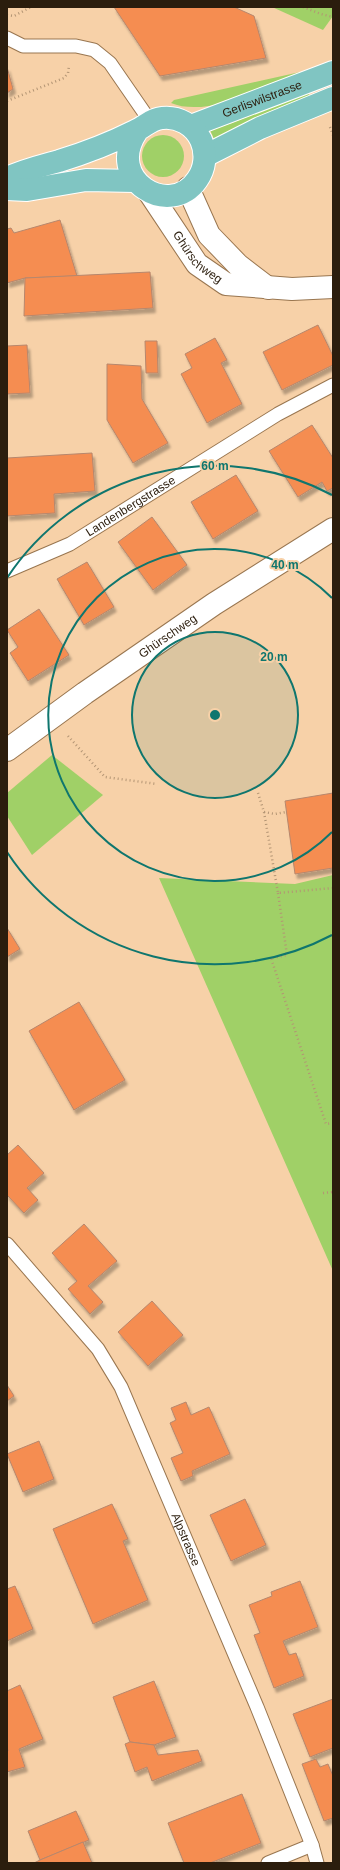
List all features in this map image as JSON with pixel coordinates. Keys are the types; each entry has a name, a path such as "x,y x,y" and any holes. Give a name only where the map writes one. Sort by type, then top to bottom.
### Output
{"main road":[{"name":"Gerliswilstrasse","path":"191,126 333,72"},
{"name":"Gerliswilstrasse","path":"205,156 260,128 333,98"},
{"path":"7,178 24,170 81,153 160,118 171,118 191,126 202,143 205,156 201,174 196,182 179,193 169,195 142,186 86,180 27,190 7,190"},
{"path":"142,186 130,172 127,161 127,150 131,140 143,126"}],"street":[{"name":"Ghürschweg","path":"142,186 197,264 226,284 292,289 333,287"},
{"name":"Ghürschweg","path":"188,188 209,235 238,265 268,288"},
{"name":"Ghürschweg","path":"8,745 214,604 333,529"}],"lane":[{"path":"7,38 23,46 76,46 94,50 110,63 143,126"},
{"name":"Landenbergstrasse","path":"7,571 70,544 278,414 333,385"},
{"name":"Alpstrasse","path":"7,1244 98,1349 121,1388 254,1700 312,1845 316,1863"},
{"path":"268,1863 312,1845"}],"path":[{"path":"7,14 14,16 31,7"},
{"path":"303,7 333,17"},
{"path":"7,101 64,78 68,73 69,65 62,64"},
{"path":"329,122 333,136"},
{"path":"67,735 105,777 157,784"},
{"path":"258,793 264,812 288,955 271,958 326,1124 333,1123"},
{"path":"264,812 275,814 286,812"},
{"path":"278,893 333,888"},
{"path":"324,1193 333,1192"}],"green space":[{"path":"272,7 333,7 333,16 323,30"},
{"path":"300,72 301,75 237,100 202,107 185,107 171,103 174,100"},
{"path":"308,92 310,97 214,139 210,130 232,123"},
{"path":"163,135 178,141 184,156 178,171 163,177 148,171 142,156 148,141"},
{"path":"52,755 103,795 32,855 7,816 7,793"},
{"path":"333,875 333,1271 159,878 295,884"}],"building":[{"path":"114,7 234,7 254,16 266,58 160,76"},
{"path":"7,67 13,89 7,93"},
{"path":"60,220 77,276 25,278 7,283 7,229 11,228 14,233"},
{"path":"150,272 153,308 24,316 25,278"},
{"path":"318,325 333,356 333,365 282,390 263,352"},
{"path":"215,338 227,360 221,363 242,404 207,423 181,374 192,368 185,354"},
{"path":"145,341 157,341 158,373 146,373"},
{"path":"27,345 30,393 7,394 7,346"},
{"path":"107,364 141,366 142,399 168,443 133,463 107,420"},
{"path":"312,425 333,458 333,488 327,491 322,482 298,497 269,451"},
{"path":"92,453 95,491 54,494 55,513 7,516 7,458"},
{"path":"236,475 258,511 213,539 191,502"},
{"path":"152,517 187,565 153,590 118,542"},
{"path":"87,562 114,607 84,625 57,579"},
{"path":"39,609 69,655 28,681 10,653 18,647 7,630"},
{"path":"333,793 333,868 295,874 285,801"},
{"path":"7,928 20,949 7,957"},
{"path":"79,1002 125,1080 74,1110 29,1031"},
{"path":"18,1145 44,1173 27,1188 38,1200 24,1213 7,1195 7,1155"},
{"path":"84,1224 117,1261 88,1286 103,1302 90,1314 68,1289 77,1281 52,1253"},
{"path":"152,1301 183,1335 148,1366 118,1332"},
{"path":"7,1385 14,1396 7,1401"},
{"path":"186,1402 191,1415 209,1407 230,1454 192,1471 193,1476 181,1481 171,1458 183,1453 170,1423 176,1420 171,1408"},
{"path":"39,1441 54,1479 23,1492 7,1454"},
{"path":"245,1499 266,1545 231,1561 210,1515"},
{"path":"112,1504 128,1539 123,1541 148,1600 93,1624 53,1529"},
{"path":"300,1581 318,1627 283,1641 289,1655 296,1653 304,1676 274,1688 254,1635 260,1633 249,1605 272,1596 271,1592"},
{"path":"15,1586 33,1629 7,1641 7,1589"},
{"path":"154,1681 176,1737 154,1745 130,1742 113,1697"},
{"path":"20,1685 43,1739 19,1749 25,1767 7,1772 7,1691"},
{"path":"333,1699 333,1748 310,1757 293,1714"},
{"path":"130,1742 154,1745 158,1755 198,1750 202,1761 152,1781 147,1767 135,1772 125,1744"},
{"path":"316,1759 320,1767 328,1764 333,1776 333,1818 324,1821 302,1764"},
{"path":"242,1794 261,1843 210,1863 184,1863 168,1823"},
{"path":"76,1811 89,1840 40,1860 28,1831"},
{"path":"83,1842 92,1863 34,1863 40,1860"}]}
